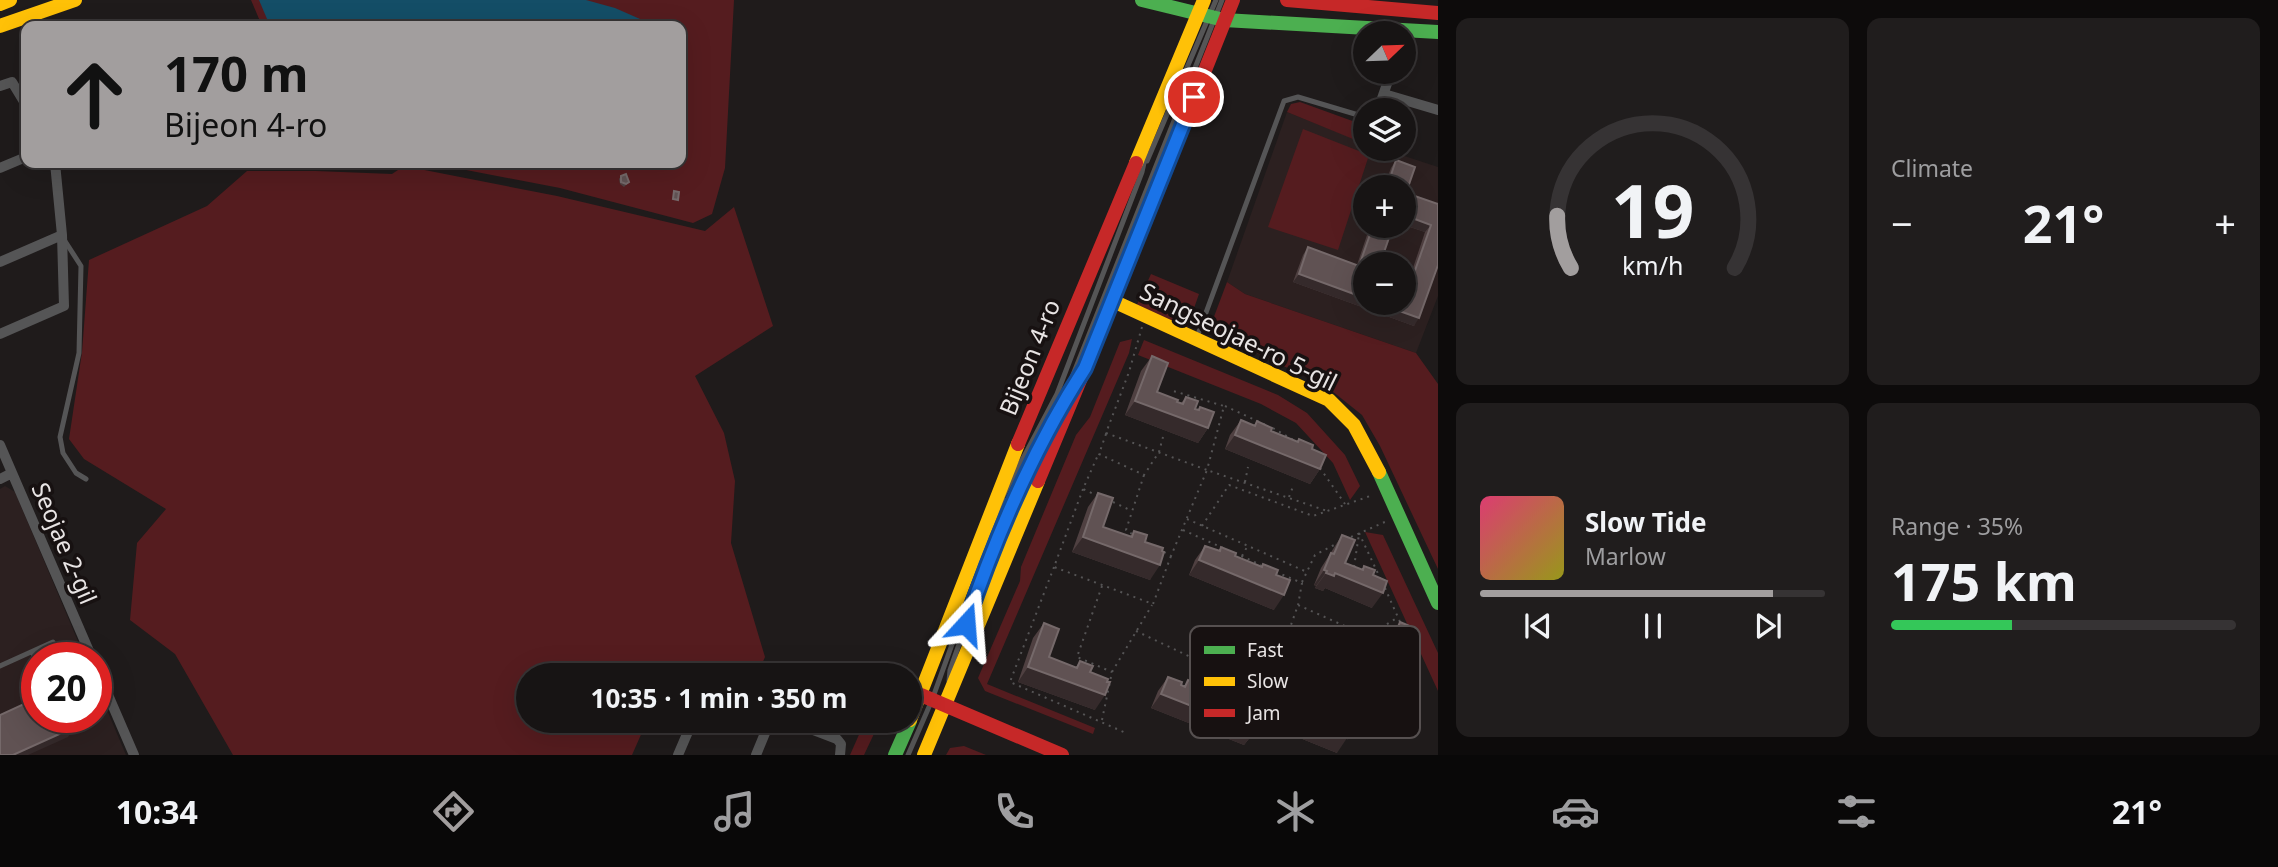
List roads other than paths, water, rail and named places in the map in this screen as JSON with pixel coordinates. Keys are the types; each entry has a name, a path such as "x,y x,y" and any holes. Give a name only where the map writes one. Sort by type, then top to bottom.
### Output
{"main road":[{"path":"1,2 10,0"},
{"path":"0,26 75,0"},
{"path":"1142,0 1211,17 1353,28"},
{"path":"1204,0 1211,17"},
{"path":"1211,17 1233,0"},
{"path":"1287,0 1438,13"},
{"name":"Bijeon 4-ro","path":"924,755 934,701 988,520 1149,133 1211,17"},
{"name":"Bijeon 4-ro","path":"922,711 934,701 1113,301 1211,17"},
{"path":"1416,32 1438,32"},
{"name":"Sangseojae-ro 5-gil","path":"1113,301 1329,400 1354,425 1387,490 1438,603"},
{"path":"934,701 1062,755"},
{"name":"Bijeon 4-ro","path":"895,755 905,733"}],"street":[{"path":"0,86 12,82 21,97"},
{"path":"1382,98 1387,84"},
{"path":"1384,94 1438,110"},
{"path":"0,168 21,158"},
{"path":"0,334 64,306 62,235 55,168"},
{"path":"0,262 62,235"},
{"name":"Seojae 2-gil","path":"0,445 85,642"},
{"path":"0,479 12,473"},
{"path":"112,704 134,755"},
{"path":"678,755 687,733"},
{"path":"756,755 764,733"},
{"path":"821,733 837,739 841,744 840,755"}],"lane":[{"path":"1061,405 1216,0"},
{"path":"988,520 1006,493 1056,394 1142,172 1211,17 1222,0"},
{"path":"1196,339 1284,100 1298,97 1353,113"},
{"path":"1142,172 1149,133"},
{"path":"62,235 81,267 79,353 60,437 63,453 76,472 86,479"},
{"path":"908,755 934,701 949,681 950,670 981,579 1038,448 1085,368"},
{"path":"917,755 1006,493"},
{"path":"0,666 21,657"}],"water":[{"path":"259,0 586,0 615,8 645,21 268,21"}]}
